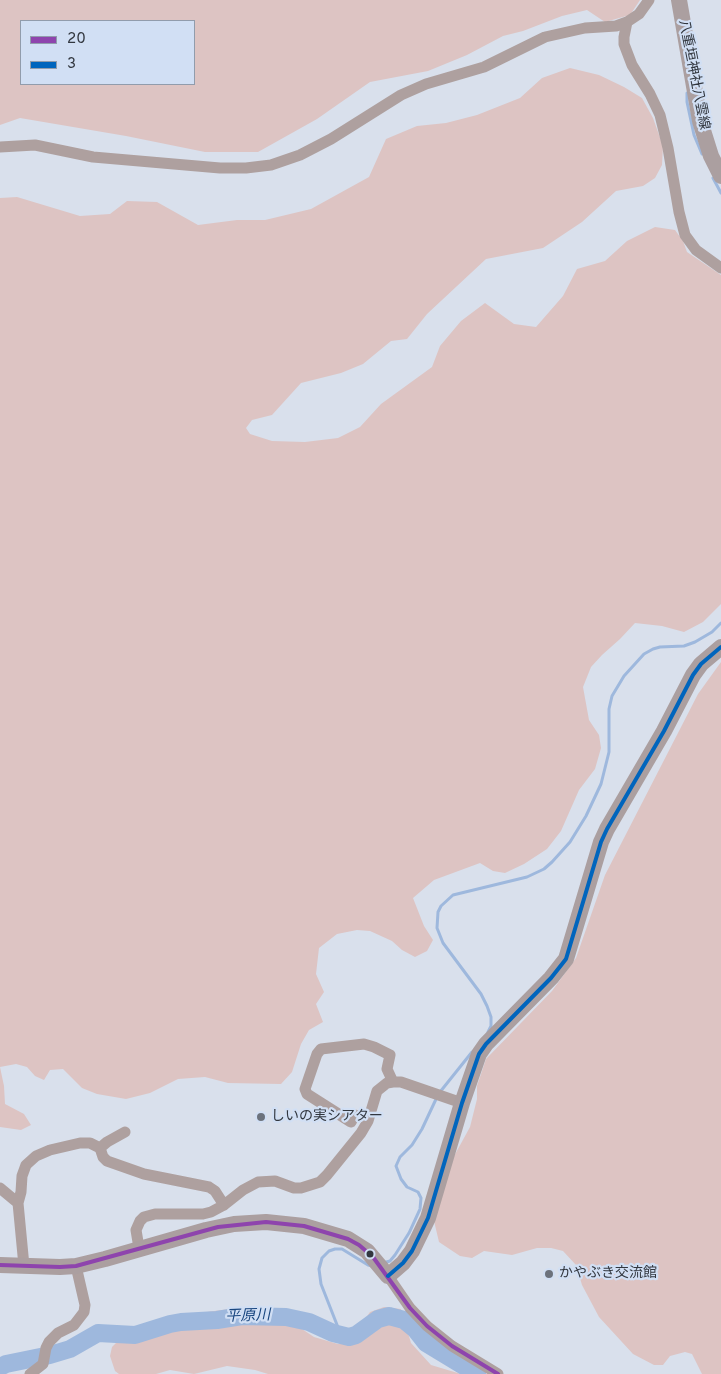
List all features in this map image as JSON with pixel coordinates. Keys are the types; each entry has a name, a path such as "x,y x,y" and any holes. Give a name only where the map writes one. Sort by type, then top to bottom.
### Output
{"main road":[{"name":"八重垣神社八雲線","path":"680,0 700,121 711,156 721,176"},
{"path":"0,1265 76,1266 218,1227 247,1223 285,1223 304,1226 348,1239 367,1251 382,1269 403,1263 412,1251 428,1218 475,1064 483,1049 551,978 566,959 601,842 664,731 692,675 705,660 721,647"}],"street":[{"path":"0,148 35,145 93,156 220,168 246,168 271,165 300,156 401,95 426,84 484,67 545,37 586,28 616,26 627,22 639,14 649,0"},
{"path":"627,22 624,44 632,65 650,94 660,116 685,235 689,243 696,250 721,268"},
{"path":"355,1115 351,1122 306,1094 305,1088 317,1054 321,1049 364,1044 374,1047 390,1055 387,1069 393,1082"},
{"path":"139,1248 136,1230 144,1217 155,1214 203,1214 224,1205 243,1190 258,1182 275,1181 294,1188 301,1188 320,1182 361,1133 368,1121 377,1091 382,1086 393,1082 401,1082 462,1103"},
{"path":"100,1148 125,1132"},
{"path":"24,1266 18,1203 22,1176 26,1165 36,1156 50,1150 80,1143 90,1143 100,1148"},
{"path":"100,1148 102,1157 112,1164 144,1174 209,1187 215,1191 224,1205"},
{"path":"0,1188 18,1203"},
{"path":"30,1374 43,1364 46,1348 53,1338 74,1325 84,1312 86,1305 76,1266"},
{"path":"382,1269 410,1308 426,1326 452,1346 498,1374"}],"shaded area":[{"path":"0,0 640,0 630,15 605,22 587,10 562,16 523,31 503,36 467,55 428,71 370,82 317,119 258,152 205,152 20,118 0,125"},
{"path":"570,68 599,75 642,98 653,118 663,146 662,165 655,178 643,186 616,191 582,222 543,248 486,259 427,314 407,339 391,341 363,364 341,373 301,383 272,415 252,420 246,428 250,434 272,441 305,442 338,438 360,427 381,404 432,367 440,346 461,321 485,303 514,324 536,327 563,296 577,269 605,261 627,241 655,227 675,230 683,241 687,252 721,275 721,604 703,622 684,632 662,626 635,623 591,667 583,687 589,720 599,735 601,748 595,769 579,790 561,831 547,849 524,864 505,873 493,871 480,863 434,880 413,898 424,926 433,940 427,951 415,957 402,950 392,941 370,931 357,930 337,934 319,948 316,974 324,992 316,1004 323,1022 309,1030 301,1044 292,1072 281,1084 228,1083 205,1077 178,1079 150,1093 126,1099 97,1094 82,1088 63,1069 50,1070 44,1080 35,1076 27,1067 16,1064 0,1067 0,198 17,197 80,216 110,214 127,201 157,202 198,225 237,220 265,220 311,209 369,177 386,139 417,126 446,123 477,115 520,98 542,78"},
{"path":"721,662 721,1374 702,1374 692,1354 685,1352 670,1356 663,1365 654,1365 633,1354 599,1317 582,1285 576,1265 563,1251 551,1248 537,1248 512,1255 484,1251 472,1258 460,1256 439,1242 434,1221 453,1158 470,1127 477,1099 477,1086 486,1059 552,991 576,958 605,875 698,694"},
{"path":"0,1067 5,1104 24,1114 31,1125 21,1130 0,1127"},
{"path":"244,1307 269,1307 314,1337 338,1344 352,1341 370,1312 384,1307 401,1309 411,1343 431,1365 461,1374 268,1374 227,1366 194,1374 170,1370 156,1374 119,1374 115,1371 110,1356 112,1347 120,1339 148,1337 207,1312"}],"waterway":[{"path":"687,93 694,135 702,154"},
{"path":"713,178 721,193"},
{"path":"488,1032 491,1026 491,1017 487,1006 481,994 443,943 437,928 438,912 441,906 453,895 527,877 544,869 552,862 570,842 586,816 601,784 609,752 609,709 612,696 624,676 644,654 653,649 684,646 695,642 712,632 721,623"},
{"path":"440,1092 472,1052"},
{"path":"383,1263 390,1261 395,1255 409,1233 420,1209 421,1198 418,1192 407,1187 401,1179 396,1166 400,1157 412,1145 422,1129 437,1097"},
{"path":"341,1335 321,1284 319,1269 322,1258 329,1251 342,1249 372,1266"},
{"name":"平原川","path":"0,1367 70,1349 98,1333 135,1335 181,1322 217,1320 242,1316 286,1317 309,1322 333,1333 349,1337 356,1335 378,1319 389,1316 404,1320 415,1329 426,1343 477,1374"}],"transit line":[{"name":"3","path":"388,1276 403,1263 412,1251 428,1218 462,1103 479,1054 486,1044 551,978 566,959 601,842 607,829 664,731 693,675 701,664 721,647"},
{"name":"20","path":"0,1265 76,1266 218,1227 266,1222 304,1226 348,1239 359,1245 373,1257 410,1308 427,1326 452,1346 498,1374"}],"place":[{"name":"しいの実シアター","path":"261,1117"},
{"name":"かやぶき交流館","path":"549,1274"}]}
